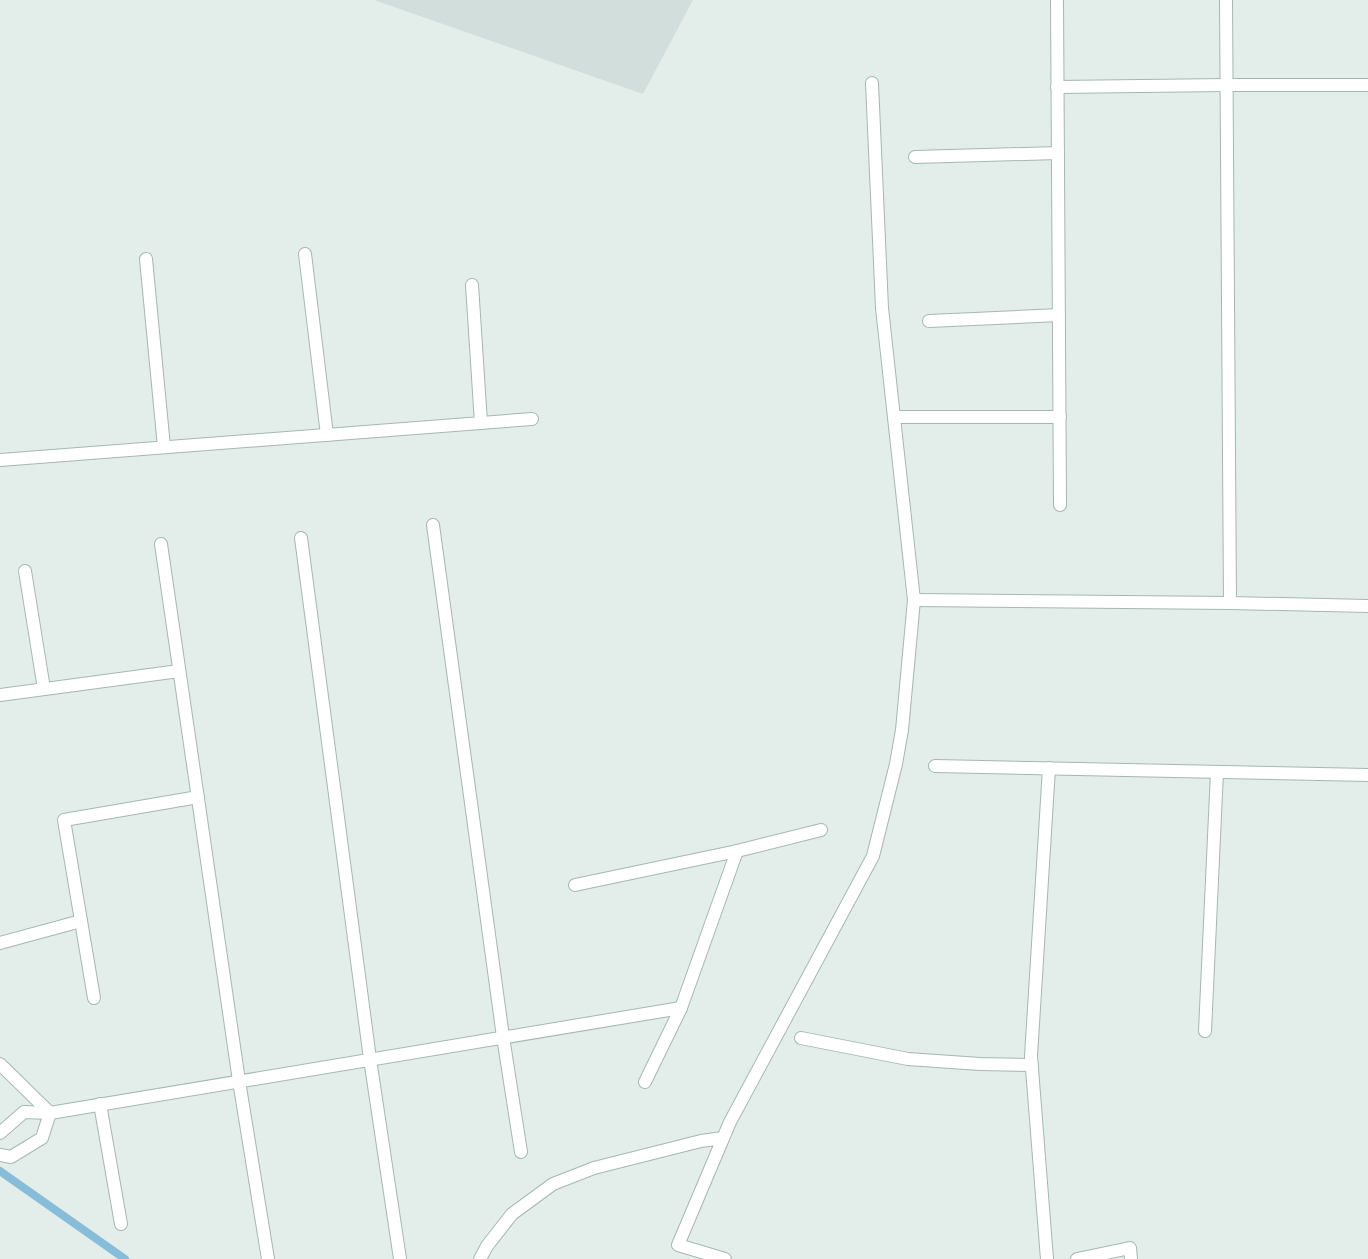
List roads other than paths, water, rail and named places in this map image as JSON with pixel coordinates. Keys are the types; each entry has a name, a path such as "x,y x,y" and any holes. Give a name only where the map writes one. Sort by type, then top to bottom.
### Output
{"street":[{"path":"1057,0 1060,505"},
{"path":"1226,0 1230,602"},
{"path":"725,1259 678,1245 730,1122 874,856 896,764 902,730 914,600 882,308 872,83"},
{"path":"1057,87 1368,85"},
{"path":"916,157 1058,153"},
{"path":"305,254 327,435"},
{"path":"146,259 164,447"},
{"path":"472,285 481,423"},
{"path":"929,321 1059,315"},
{"path":"894,417 1060,417"},
{"path":"0,460 532,419"},
{"path":"433,526 503,1037 521,1152"},
{"path":"301,538 370,1059 400,1259"},
{"path":"161,544 240,1081 268,1259"},
{"path":"25,571 44,689"},
{"path":"914,600 1230,602 1368,606"},
{"path":"0,695 179,671"},
{"path":"935,766 1368,775"},
{"path":"1047,1259 1031,1056 1049,768"},
{"path":"1205,1031 1217,772"},
{"path":"94,998 64,820 198,797"},
{"path":"575,885 738,851 821,830"},
{"path":"645,1082 681,1008 738,851"},
{"path":"0,943 81,922"},
{"path":"0,1132 24,1112 50,1113 681,1008"},
{"path":"801,1038 908,1059 980,1064 1032,1065"},
{"path":"0,1064 50,1113"},
{"path":"100,1104 121,1224"},
{"path":"0,1155 11,1157 42,1138 50,1113"},
{"path":"480,1259 487,1246 512,1214 553,1184 594,1168 701,1141 723,1138"},
{"path":"1077,1259 1130,1248 1131,1259"}],"waterway":[{"path":"0,1171 125,1259"}]}
